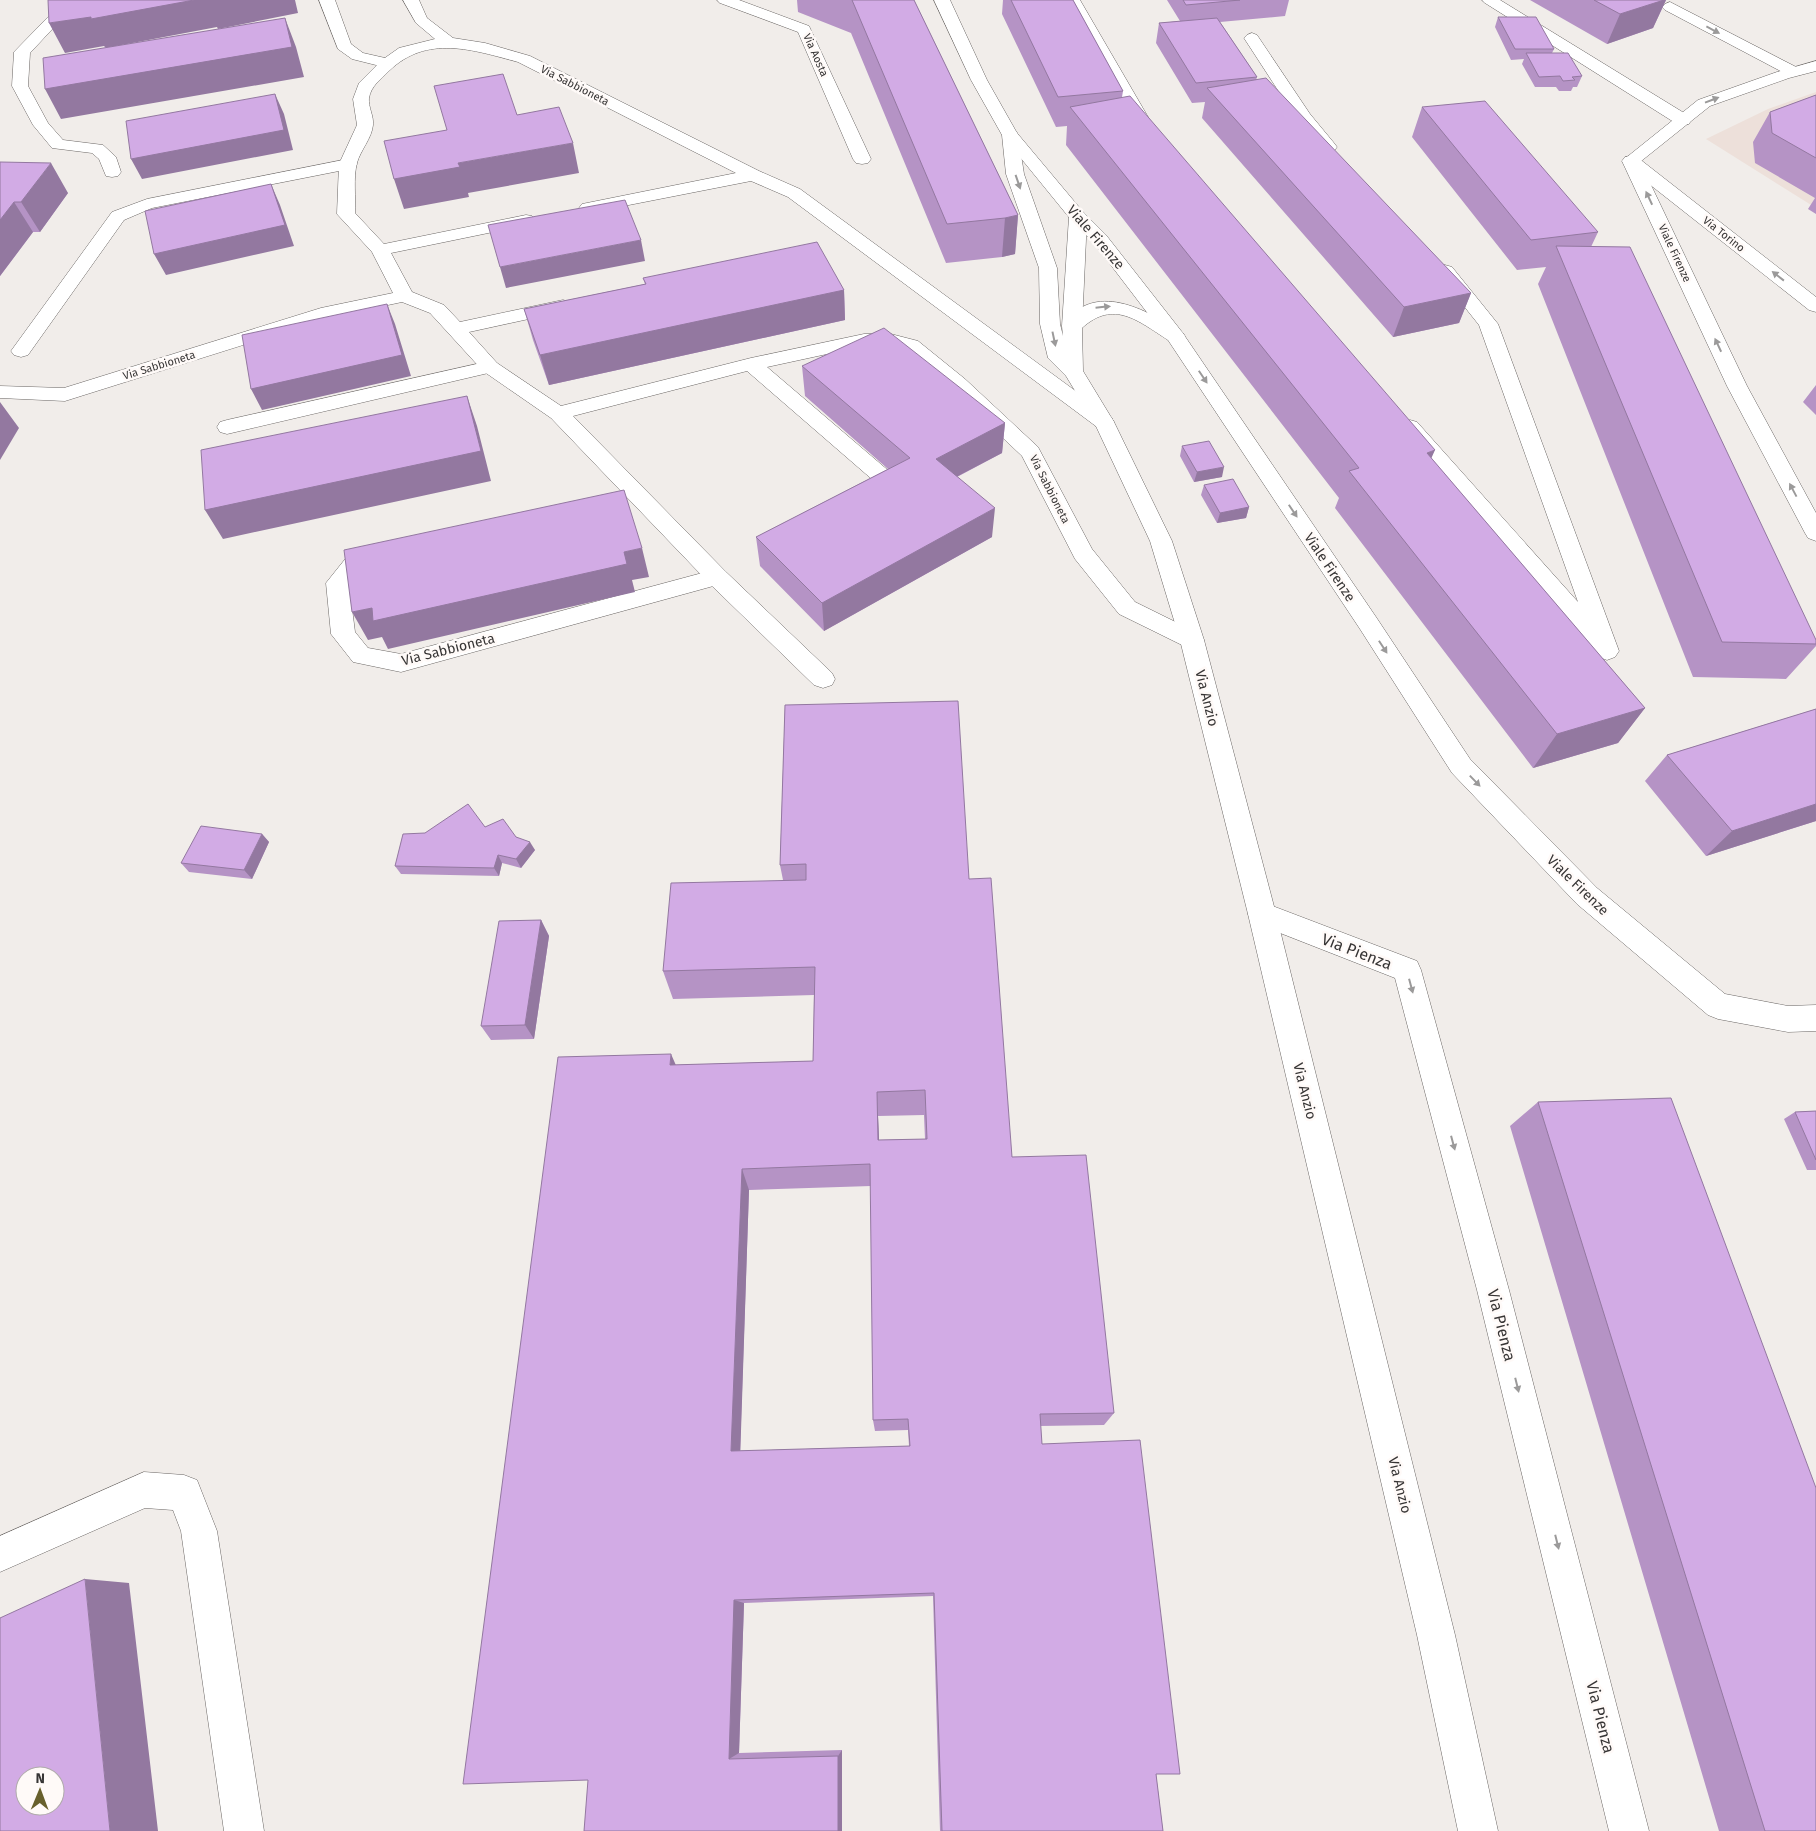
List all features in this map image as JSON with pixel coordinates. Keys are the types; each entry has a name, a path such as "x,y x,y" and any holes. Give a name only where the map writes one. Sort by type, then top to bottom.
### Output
{"street":[{"path":"112,172 107,157 97,149 58,144 41,125 20,86 22,52 53,20 84,9 140,0"},
{"path":"327,0 344,46 358,56 388,62"},
{"path":"411,0 421,20 448,42"},
{"name":"Via Aosta","path":"725,0 804,29 862,158"},
{"name":"Viale Firenze","path":"942,0 979,80 1010,134 1078,217 1100,239 1175,336 1368,623 1461,766 1586,896 1718,1006 1788,1019 1816,1018"},
{"path":"1072,0 1144,125 1156,140"},
{"path":"1490,0 1683,120"},
{"path":"1663,4 1693,0"},
{"path":"1663,4 1794,72"},
{"path":"1252,38 1304,117 1341,162"},
{"name":"Via Sabbioneta","path":"0,392 65,395 328,312 404,296 380,250 346,214 348,164 364,124 361,99 367,82 388,62 404,51 448,42 485,48 524,59 753,175 794,193 1104,422"},
{"path":"1631,161 1704,103 1816,66"},
{"name":"Via Anzio","path":"1010,134 1015,174 1048,268 1050,324 1058,358 1074,372 1104,422 1161,542 1192,640 1262,914 1436,1635 1478,1831"},
{"name":"Viale Firenze","path":"1631,161 1737,386 1816,532"},
{"name":"Via Torino","path":"1631,161 1816,306"},
{"path":"21,351 118,216 147,204 348,164"},
{"path":"571,211 753,175"},
{"path":"380,250 543,217"},
{"path":"1074,372 1072,326 1078,217"},
{"path":"1398,414 1607,651 1488,324 1457,284 1430,256"},
{"path":"404,296 437,309 490,368 558,413 717,577 823,679"},
{"path":"454,329 578,303"},
{"path":"1072,326 1081,316 1097,307 1118,306 1138,314 1175,336"},
{"name":"Via Sabbioneta","path":"558,413 751,364 864,340 887,339 911,345 958,384 1032,452 1083,553 1127,608 1192,640"},
{"path":"751,364 889,483 847,503"},
{"path":"228,427 490,368"},
{"path":"611,502 639,495"},
{"name":"Via Sabbioneta","path":"402,552 354,564 337,583 342,634 361,656 401,663 717,577"},
{"name":"Via Pienza","path":"1262,914 1407,970 1493,1290 1629,1831"},
{"path":"0,1554 144,1490 184,1493 199,1531 244,1831"}],"shaded area":[{"path":"1816,92 1816,208 1706,139 1768,109"}],"building":[{"path":"48,0 194,0 91,19 91,17 49,23"},
{"path":"852,0 914,0 1018,215 947,224"},
{"path":"1011,0 1073,0 1123,91 1058,97"},
{"path":"1183,0 1240,0 1186,5"},
{"path":"1594,0 1664,0 1620,14"},
{"path":"1498,17 1536,17 1554,49 1515,49"},
{"path":"285,18 292,47 45,89 43,58"},
{"path":"1217,18 1257,77 1196,83 1159,23"},
{"path":"1526,53 1568,53 1582,76 1572,77 1575,80 1563,81 1560,76 1539,77"},
{"path":"503,74 517,115 559,107 573,143 458,163 460,167 394,179 384,141 447,130 434,86"},
{"path":"1266,78 1471,293 1404,307 1207,88"},
{"path":"275,94 284,130 131,159 126,121"},
{"path":"1816,95 1816,158 1772,133 1770,112"},
{"path":"1130,96 1435,450 1427,453 1645,708 1557,734 1349,471 1359,468 1070,107"},
{"path":"1485,101 1598,232 1531,240 1422,107"},
{"path":"0,162 51,163 21,202 14,202 0,220"},
{"path":"271,184 285,225 154,254 145,211"},
{"path":"625,200 641,240 500,267 488,225"},
{"path":"817,242 844,290 540,355 524,309 646,284 643,278"},
{"path":"1556,246 1630,247 1816,640 1816,644 1722,642"},
{"path":"387,304 402,355 251,389 242,335"},
{"path":"884,328 1005,423 936,459 995,508 822,603 756,537 910,458 802,366"},
{"path":"467,396 481,451 205,510 201,450"},
{"path":"1209,441 1224,467 1197,472 1182,446"},
{"path":"1233,479 1249,507 1220,513 1204,485"},
{"path":"624,490 642,548 624,552 627,564 373,621 372,608 352,612 344,550"},
{"path":"958,701 969,879 991,878 1012,1157 1086,1155 1114,1413 1040,1414 1042,1444 1140,1440 1180,1774 1156,1774 1163,1831 942,1831 934,1593 734,1600 729,1759 838,1756 838,1831 584,1831 588,1780 463,1784 558,1057 671,1054 670,1065 813,1061 815,967 663,971 671,883 806,880 806,864 780,865 785,705","holes":["925,1090 927,1139 878,1140 877,1092","870,1164 873,1420 908,1419 910,1446 731,1451 742,1169"]},
{"path":"1816,709 1816,804 1732,831 1667,755"},
{"path":"468,804 485,827 503,819 516,837 530,842 516,859 498,855 494,868 395,866 403,834 425,833"},
{"path":"201,826 262,834 244,870 181,863"},
{"path":"541,920 525,1025 481,1026 499,921"},
{"path":"1671,1098 1816,1488 1816,1831 1765,1831 1538,1102"},
{"path":"1816,1111 1816,1160 1795,1112"},
{"path":"85,1579 110,1831 0,1831 0,1618"}]}
